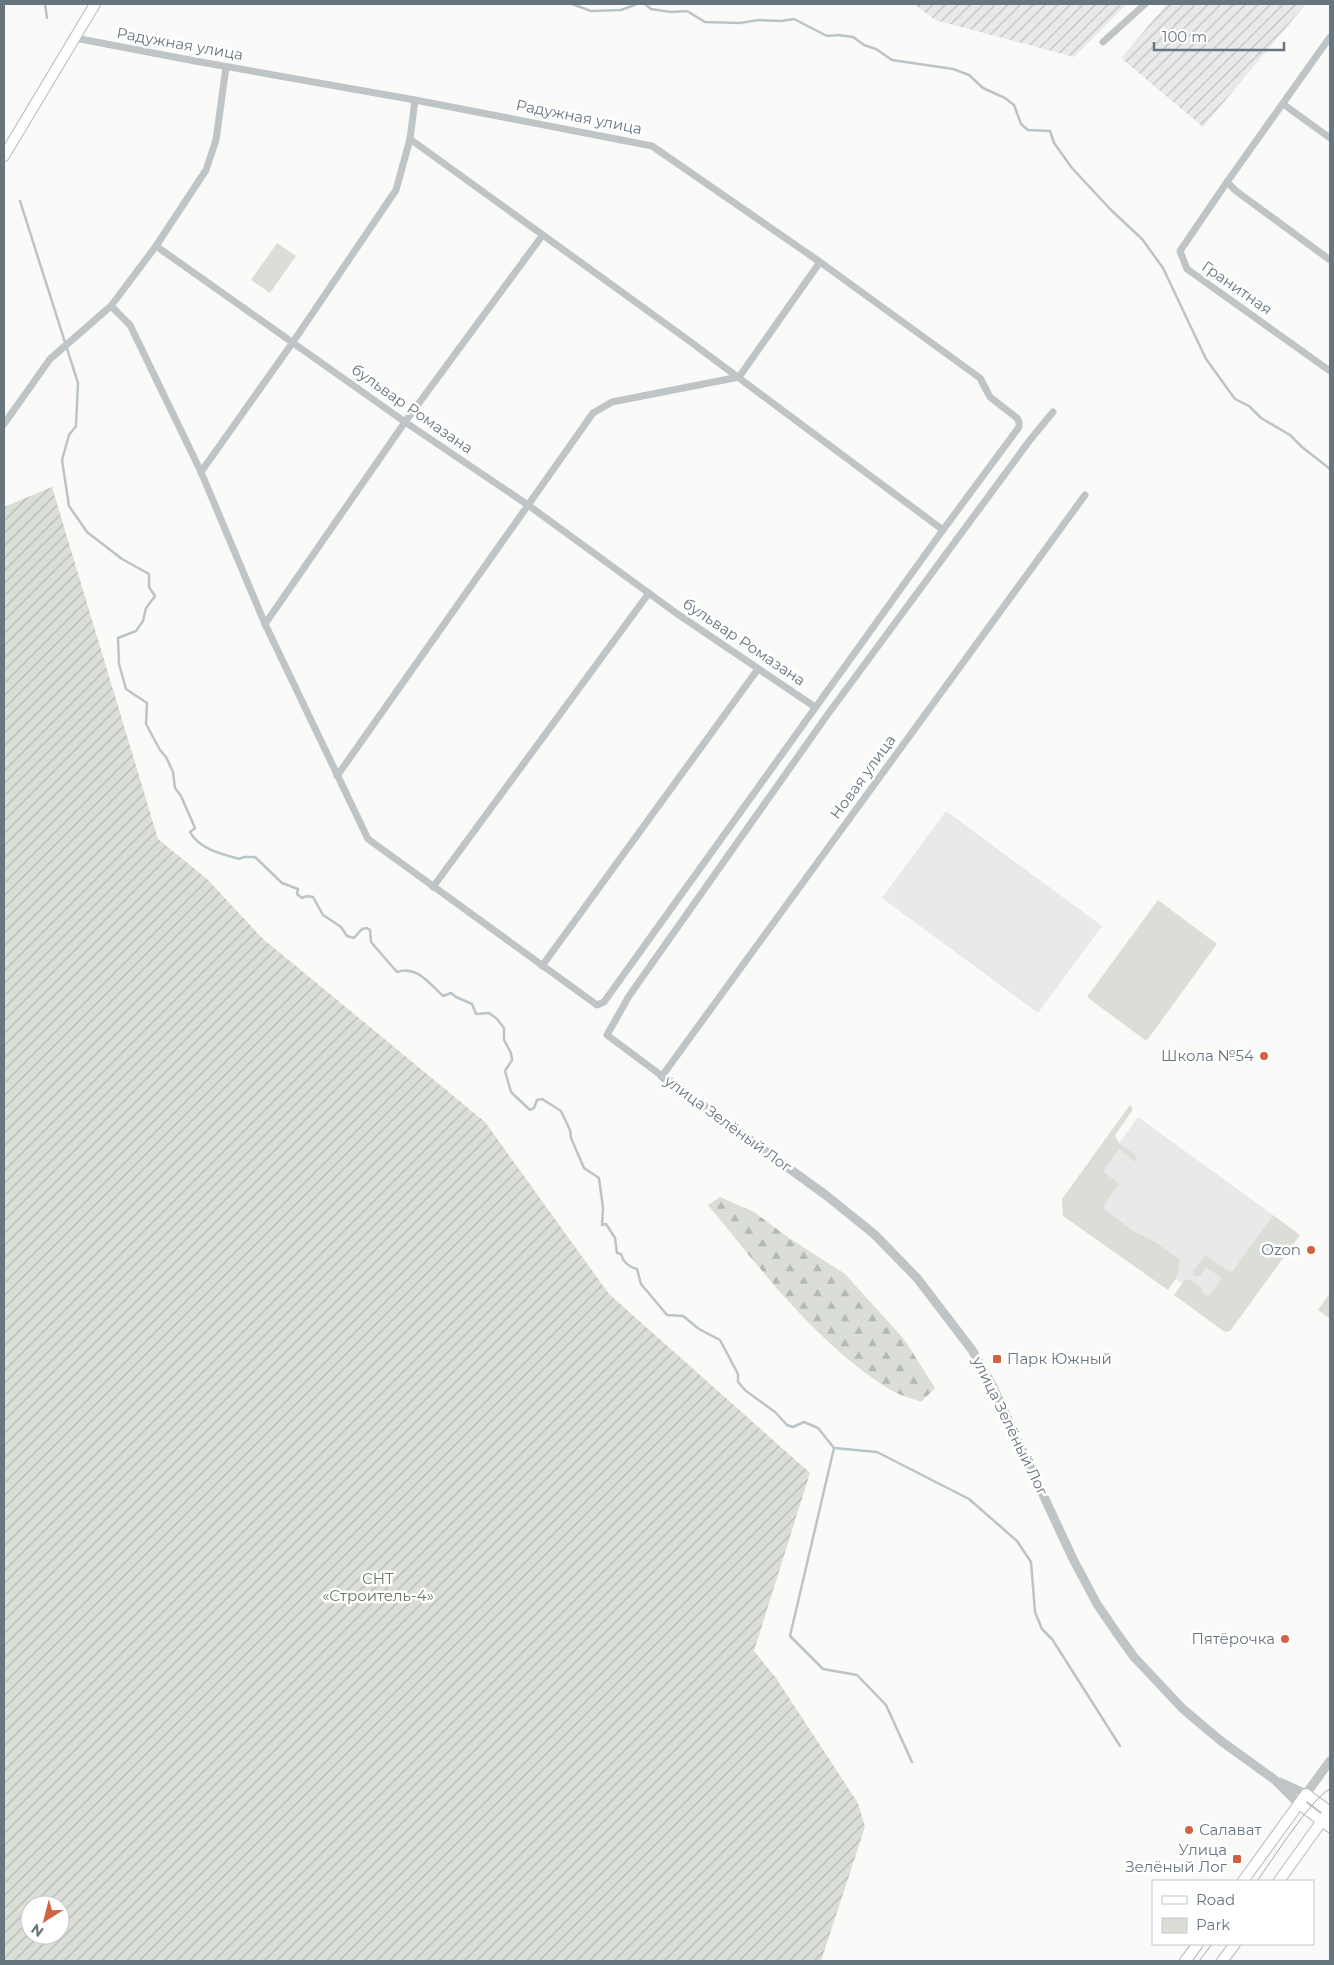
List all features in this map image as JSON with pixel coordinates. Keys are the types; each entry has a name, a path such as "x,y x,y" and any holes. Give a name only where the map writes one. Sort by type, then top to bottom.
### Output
{"main road":[{"path":"4,156 95,4"},
{"path":"1243,1880 1306,1794 1330,1811 1326,1824 1280,1880"},
{"path":"1298,1804 1326,1824"},
{"path":"1185,1961 1197,1945"},
{"path":"1222,1961 1233,1945"}],"street":[{"path":"1103,42 1145,4"},
{"path":"1330,37 1228,182 1236,191 1330,260"},
{"name":"Радужная улица","path":"75,38 226,67 416,100 652,146 820,262 980,378 990,397 1014,415 1019,422 1016,432 943,530"},
{"path":"4,424 50,359 111,306 156,246 206,170 216,140 226,67"},
{"path":"201,472 293,342 396,190 410,139 416,100"},
{"path":"1283,104 1330,138"},
{"path":"111,306 130,324 201,472 265,624 336,776 368,839 594,1004 602,1004 943,530 739,377 410,139"},
{"name":"Гранитная","path":"1228,182 1180,251 1187,269 1330,371"},
{"path":"265,624 405,422 542,236"},
{"name":"бульвар Ромазана","path":"156,246 405,422 528,505 649,593 815,707"},
{"path":"336,776 593,413 602,406 621,400 739,377 820,262"},
{"name":"улица Зелёный Лог","path":"1053,412 1030,440 828,714 628,996 607,1035 842,1208 874,1234 917,1278 972,1350 992,1385 1073,1559 1097,1604 1120,1639 1146,1671 1188,1714 1221,1741 1275,1780"},
{"name":"Новая улица","path":"662,1076 1085,495"},
{"path":"433,887 649,593"},
{"path":"542,966 758,668"},
{"path":"1275,1780 1306,1794 1330,1761"},
{"path":"1275,1780 1298,1804"}],"shaded area":[{"path":"914,4 1127,4 1074,57 935,20"},
{"path":"1167,4 1306,4 1203,127 1121,58"},
{"path":"946,811 1102,926 1038,1013 882,898"},
{"path":"1138,1117 1273,1215 1209,1303 1074,1205"}],"green space":[{"path":"277,243 296,256 270,293 251,280"},
{"name":"СНТ «Строитель-4»","path":"52,487 158,839 207,879 262,938 485,1122 609,1294 810,1473 754,1651 776,1678 858,1803 865,1827 821,1961 4,1961 4,507"},
{"path":"1158,900 1217,944 1148,1039 1145,1040 1087,997"},
{"path":"1130,1105 1132,1111 1115,1135 1119,1143 1135,1155 1136,1162 1119,1149 1103,1171 1119,1184 1105,1203 1104,1209 1135,1232 1155,1242 1180,1260 1177,1277 1168,1290 1063,1216 1062,1199"},
{"path":"720,1197 754,1212 789,1238 845,1274 904,1339 935,1388 921,1402 900,1395 862,1370 837,1350 791,1304 708,1205"},
{"path":"1273,1215 1300,1235 1230,1331 1222,1330 1174,1295 1184,1281 1189,1279 1202,1288 1201,1291 1208,1297 1222,1278 1206,1267 1200,1276 1193,1275 1193,1271 1205,1255 1231,1273"},
{"path":"1330,1293 1330,1319 1318,1310"}],"waterway":[{"path":"45,4 47,18"},
{"path":"572,4 591,11 621,10 637,4"},
{"path":"645,4 651,9 671,12 687,11 705,22 740,23 759,20 781,21 794,19 827,36 853,37 892,60 953,69 969,75 983,88 1005,98 1014,105 1021,124 1028,130 1050,131 1054,143 1072,168 1110,209 1142,239 1163,268 1206,359 1235,399 1249,406 1261,418 1290,435 1330,469"},
{"path":"20,201 78,383 76,426 69,435 62,460 69,506 87,532 122,559 149,574 149,587 155,596 146,608 143,621 136,631 118,638 119,664 126,689 147,703 146,724 173,772 175,788 181,796 195,828 190,832 194,838 205,847 225,855 239,859 255,857 282,883 298,889 297,894 302,898 307,896 313,897 323,915 341,927 347,936 354,938 362,929 367,928 370,930 371,942 397,972 404,970 416,973 422,976 443,996 451,993 472,1004 476,1014 489,1013 497,1019 504,1028 504,1040 511,1053 512,1060 505,1071 511,1092 530,1110 534,1108 537,1100 542,1099 561,1111 584,1168 599,1178 603,1208 602,1225 606,1224 615,1238 617,1253 621,1254 627,1264 637,1269 641,1284 667,1315 683,1316 699,1329 720,1340 738,1374 738,1382 746,1391 775,1412 787,1425 793,1427 804,1422 818,1428 834,1448 877,1452 969,1499 1017,1541 1031,1562 1035,1612 1042,1629 1052,1639 1120,1746"},
{"path":"834,1448 790,1636 823,1669 857,1675 886,1705 912,1762"}],"tram line":[{"path":"1258,1880 1313,1804 1322,1794 1330,1789"},
{"path":"1199,1961 1211,1945"}],"place":[{"name":"Школа №54","path":"1264,1056"},
{"name":"Ozon","path":"1311,1250"},
{"name":"Парк Южный","path":"997,1359"},
{"name":"Пятёрочка","path":"1285,1639"},
{"name":"Салават","path":"1189,1830"},
{"name":"Улица Зелёный Лог","path":"1237,1859"}]}
